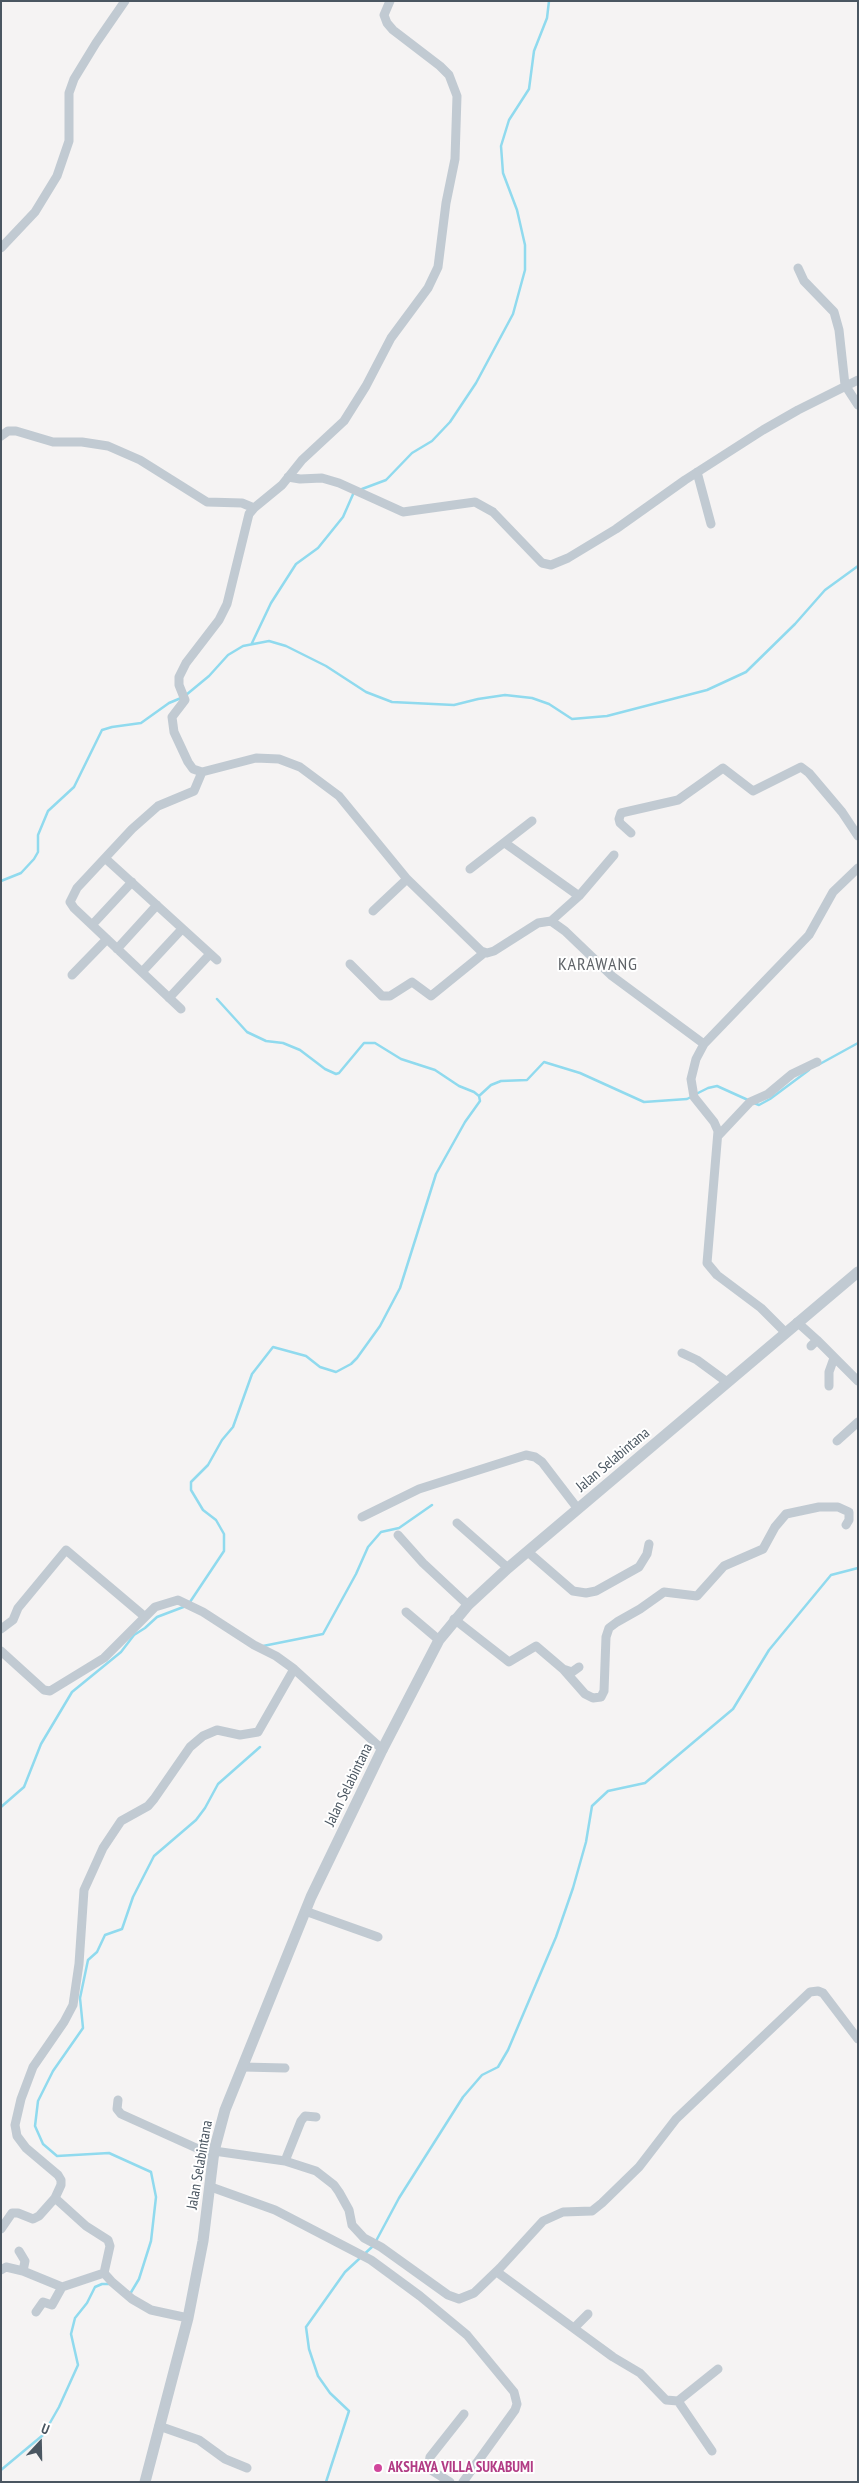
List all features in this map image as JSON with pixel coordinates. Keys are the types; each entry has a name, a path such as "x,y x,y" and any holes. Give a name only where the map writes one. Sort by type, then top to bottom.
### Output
{"street":[{"path":"1,248 35,212 56,176 69,141 69,93 74,79 125,1"},
{"path":"390,1 384,15 387,23 393,30 440,66 449,76 457,96 455,159 446,203 438,267 428,288 391,338 348,416 332,434 302,460 272,495 254,508 248,518 227,604 219,620 186,663 179,677 179,685 185,700 174,714 172,725 177,741 193,769 202,772 256,758 279,758 300,767 322,782 349,806 407,879 484,953"},
{"path":"798,268 804,281 834,312 839,330 845,385 858,405"},
{"path":"288,477 331,480 403,512 475,502 493,512 542,563 548,566 568,558 616,529 697,472 798,410 858,380"},
{"path":"1,436 8,431 16,430 53,442 82,442 108,446 140,460 199,499 214,503 242,502 254,508"},
{"path":"697,472 711,524"},
{"path":"631,833 620,823 621,813 678,800 723,768 753,791 800,767 809,773 842,812 858,836"},
{"path":"181,1009 74,908 70,902 77,888 148,813 158,806 196,789 202,772"},
{"path":"470,869 532,821"},
{"path":"505,843 579,896"},
{"path":"350,964 382,996 390,996 412,982 431,996 484,953 497,950 538,922 551,921 579,896 614,855"},
{"path":"106,859 214,957 169,998"},
{"path":"785,1332 761,1308 717,1275 707,1263 718,1136 714,1122 697,1102 691,1086 693,1069 704,1044 809,935 833,892 858,868"},
{"path":"373,911 407,879"},
{"path":"92,925 132,882"},
{"path":"117,949 157,905"},
{"path":"551,921 565,931 612,976 704,1044"},
{"path":"142,972 182,929"},
{"path":"72,975 107,939"},
{"path":"718,1136 750,1102 768,1094 792,1074 817,1062"},
{"name":"Jalan Selabintana","path":"144,2482 188,2318 211,2187 214,2154 225,2110 305,1910 383,1750 440,1640 454,1619 468,1604 508,1568 858,1272"},
{"path":"797,1322 814,1343 834,1358 858,1381"},
{"path":"682,1353 697,1360 727,1382"},
{"path":"829,1386 829,1367 834,1358"},
{"path":"837,1441 858,1422"},
{"path":"362,1517 419,1489 526,1455 535,1457 542,1462 578,1509"},
{"path":"454,1619 509,1662 536,1646 563,1670 585,1694 595,1698 601,1697 604,1692 606,1637 609,1628 617,1622 640,1610 664,1592 697,1596 724,1566 763,1549 775,1527 786,1514 838,1506 849,1512 849,1520 846,1525"},
{"path":"457,1523 508,1568"},
{"path":"398,1536 423,1563 468,1604"},
{"path":"528,1552 573,1591 586,1594 596,1591 639,1567 647,1554 649,1544"},
{"path":"1,1630 13,1620 18,1608 66,1550 144,1616"},
{"path":"1,1651 44,1690 50,1691 104,1658 144,1616 167,1602 178,1600 187,1603 254,1645 276,1656 294,1669 383,1750"},
{"path":"406,1612 440,1640"},
{"path":"563,1670 572,1672 579,1666"},
{"path":"1,2229 12,2213 36,2218 55,2198 61,2185 60,2178 26,2148 17,2136 16,2125 21,2099 33,2068 64,2022 73,2005 79,1964 84,1890 92,1868 121,1821 154,1799 196,1741 217,1730 240,1736 258,1732 294,1669"},
{"path":"305,1910 378,1937"},
{"path":"118,2100 117,2109 121,2114 214,2154 285,2161 316,2171 327,2178 344,2200 352,2225 364,2238 448,2295 459,2299 467,2298 497,2272 543,2221 563,2212 592,2211 602,2203 639,2167 676,2119 810,1992 818,1991 823,1993 858,2039"},
{"path":"243,2067 285,2068"},
{"path":"285,2161 301,2121 305,2116 316,2117"},
{"path":"211,2187 275,2210 371,2260 420,2296 467,2335 514,2392 517,2404 515,2410 462,2482"},
{"path":"55,2198 86,2226 108,2240 110,2246 104,2273"},
{"path":"19,2251 25,2261 23,2271"},
{"path":"1,2270 6,2267 23,2271 62,2287 104,2273"},
{"path":"497,2272 613,2357 646,2378 663,2398 678,2401 712,2451"},
{"path":"104,2273 132,2299 151,2310 188,2318"},
{"path":"36,2312 43,2302 52,2305 62,2287"},
{"path":"575,2328 588,2314"},
{"path":"678,2401 718,2369"},
{"path":"450,2482 431,2470 429,2464 430,2457 464,2414"},
{"path":"159,2426 199,2440 225,2458 247,2468"}],"waterway":[{"path":"362,489 386,480 412,453 432,441 450,422 476,383 513,314 525,270 525,245 517,210 503,173 501,146 509,120 529,89 534,51 547,18 549,1"},
{"path":"252,643 271,603 296,564 318,548 343,517 354,492"},
{"path":"186,695 209,676 228,655 243,646 269,641 286,646 326,666 366,692 392,702 454,705 505,695 532,698 549,704 572,719 607,716 707,690 746,672 795,624 825,590 858,566"},
{"path":"1,881 21,873 34,859 38,852 38,835 48,811 74,787 102,730 141,723 169,703 181,698"},
{"path":"190,1602 224,1551 224,1534 216,1520 203,1510 191,1490 191,1482 208,1465 222,1440 233,1427 252,1374 273,1347 306,1356 320,1367 336,1372 351,1364 357,1358 380,1326 400,1288 436,1174 465,1122 480,1101 479,1096 474,1092 459,1086 435,1070 401,1059 375,1043 364,1043 339,1073 336,1074 325,1069 300,1050 283,1043 266,1041 247,1032 217,999"},
{"path":"818,1065 858,1043"},
{"path":"479,1096 491,1085 501,1081 527,1080 544,1062 580,1073 644,1102 687,1099 691,1097"},
{"path":"754,1103 759,1105 770,1099 809,1070"},
{"path":"696,1094 717,1086 748,1100"},
{"path":"263,1646 323,1634 356,1574 368,1547 381,1532 399,1528 432,1505"},
{"path":"376,2241 399,2198 463,2097 482,2075 498,2067 508,2050 556,1937 573,1888 586,1842 592,1806 608,1791 645,1783 733,1709 769,1650 831,1575 858,1568"},
{"path":"1,1807 24,1787 41,1744 72,1692 121,1652 134,1635 157,1617 186,1606"},
{"path":"130,2294 139,2279 151,2241 156,2197 151,2172 109,2153 57,2156 43,2144 35,2126 38,2101 53,2071 83,2028 80,1998 88,1960 97,1952 105,1935 122,1929 133,1897 154,1856 196,1820 218,1784 260,1747"},
{"path":"326,2482 349,2411 330,2393 318,2376 309,2349 306,2327 345,2272 373,2246"},
{"path":"1,2470 43,2435 59,2407 78,2365 71,2334 75,2318 87,2303 95,2287 102,2284 110,2284"}],"place":[{"name":"AKSHAYA VILLA SUKABUMI","path":"378,2468"}],"district":[{"name":"KARAWANG","path":"598,965"}]}
